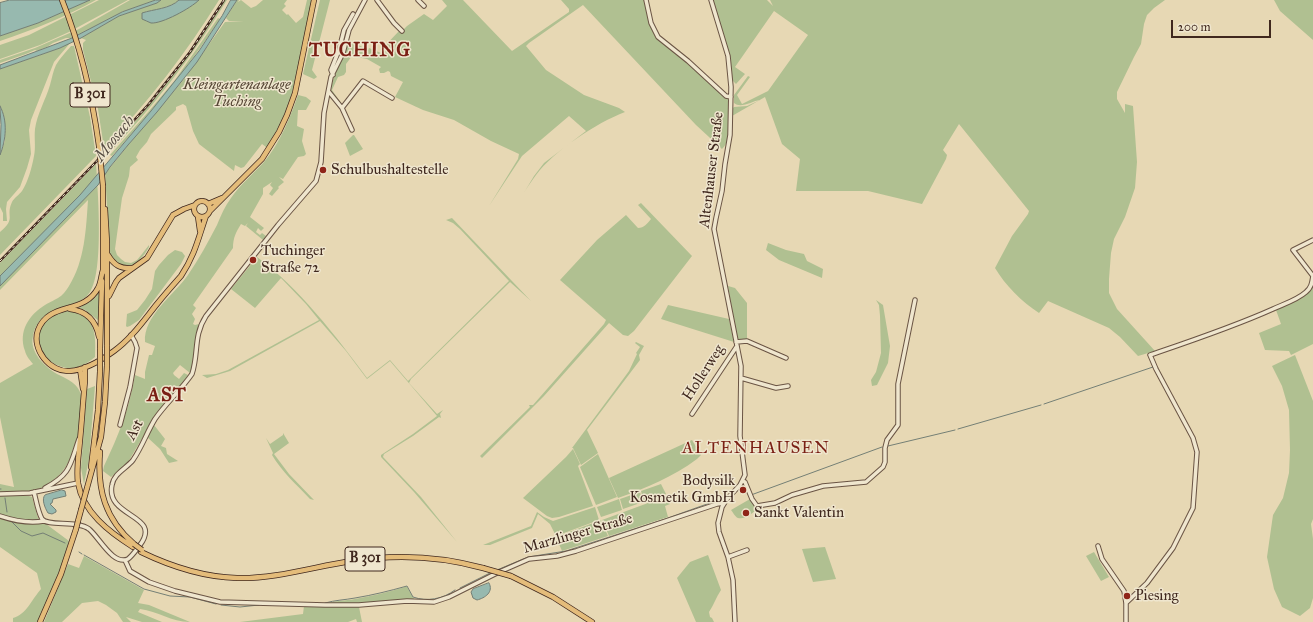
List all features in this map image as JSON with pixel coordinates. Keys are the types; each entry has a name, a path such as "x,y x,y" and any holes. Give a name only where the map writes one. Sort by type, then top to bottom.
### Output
{"main road":[{"name":"B 301","path":"62,0 78,45 95,117 106,220 108,299 107,365 104,409 100,437 88,487"},
{"path":"70,371 82,368 114,351 131,335 181,276 193,258 206,216 222,198 251,171 276,139 284,123 294,93 314,0"},
{"name":"B 301","path":"88,487 96,428 100,371 103,270 103,186"},
{"path":"208,204 222,198"},
{"path":"194,212 195,205 200,201 205,201 208,204 210,211"},
{"name":"B 301","path":"108,299 116,282 124,274 147,258 173,215 181,210 195,205"},
{"path":"181,210 194,212 198,217 200,235"},
{"path":"198,217 202,218 206,216"},
{"path":"107,254 115,265 120,268 134,268"},
{"name":"B 301","path":"81,380 74,373 60,369 47,361 38,349 36,341 38,329 44,320 55,312 84,303 92,297 100,284 103,270"},
{"name":"B 301","path":"68,308 82,311 91,318 97,328 100,342"},
{"name":"B 301","path":"82,368 81,380 84,393"},
{"name":"B 301","path":"82,368 86,378 78,461 78,483 85,503 112,532 149,556 170,565 198,573 238,578 276,575 356,560 397,557 442,559 483,568 510,576 553,597 592,622"},
{"name":"B 301","path":"100,437 99,474 105,505 115,524 133,545"},
{"path":"40,622 61,574 88,487"}],"street":[{"path":"332,75 343,53 349,30 365,0"},
{"path":"378,0 402,31"},
{"path":"418,0 424,6"},
{"path":"646,0 651,23 658,37 688,61 726,96 731,97"},
{"name":"Altenhauser Straße","path":"711,0 728,56 731,74 730,135 724,164 722,191 714,229 740,362 740,436 745,471 743,481"},
{"path":"352,130 342,108 329,92 332,75 331,70 339,50 344,30 353,14"},
{"path":"342,108 363,81 392,98"},
{"name":"Ast","path":"125,560 130,557 143,540 145,532 139,521 114,502 111,489 114,478 133,459 154,420 192,374 195,365 198,332 204,319 278,225 316,181 321,162 324,113 329,92"},
{"path":"1126,603 1146,583 1173,548 1193,508 1197,452 1193,438 1150,355 1253,317 1298,298 1311,286 1313,276 1292,250 1313,240"},
{"path":"735,622 733,580 728,557 718,528 720,514 724,504 743,481 745,482 752,499 758,506 761,506 775,503 792,495 823,486 866,482 883,467 885,462 885,448 887,440 898,425 898,384 915,300"},
{"path":"120,424 130,386 137,348 136,342 131,335"},
{"path":"736,344 747,342 786,358"},
{"name":"Hollerweg","path":"692,414 736,344"},
{"path":"741,378 776,388 788,386"},
{"path":"39,491 56,482 65,473 73,460 81,435"},
{"path":"0,494 21,494 78,483"},
{"path":"34,492 41,516 44,521"},
{"name":"Marzlinger Straße","path":"125,560 130,571 149,582 175,591 220,602 337,605 407,601 434,602 444,599 497,573 529,560 568,553 717,504 724,504"},
{"path":"0,516 22,522 30,523 44,521 50,523 72,523 85,527 91,531 114,557 119,560 125,560"},
{"path":"1098,546 1102,560 1124,591 1126,603 1126,622"},
{"path":"728,557 747,550"}],"green space":[{"path":"90,0 96,0 49,23 0,41 0,36 38,23"},
{"path":"99,0 128,0 69,32 40,45 0,59 0,45 29,35"},
{"path":"130,0 156,0 122,12 72,38 66,38 37,51 35,50 0,63 0,60 35,48 79,29"},
{"path":"161,0 179,0 167,7 142,13 199,0 219,0 166,77 104,148 98,109 83,50 83,43 86,40 81,38 119,16 157,3"},
{"path":"225,0 227,0 214,21 171,82 106,156 106,154 139,117 184,61"},
{"name":"Kleingartenanlage Tuching","path":"237,0 239,0 238,2 241,0 251,8 263,0 287,0 284,4 286,6 282,10 296,23 303,17 307,0 312,0 297,75 286,112 269,146 266,147 262,144 244,167 241,168 235,165 234,171 199,144 193,131 186,106 183,104 176,107 176,110 151,134 136,157 138,160 130,167 129,176 122,198 115,249 117,255 121,259 125,262 131,263 137,260 149,245 149,247 143,256 134,264 129,266 120,265 115,261 110,253 105,174 184,79 225,22 244,21 229,21 226,18"},
{"path":"320,0 330,0 312,70 317,77 314,79 303,74"},
{"path":"442,0 463,0 512,51 569,12 569,9 561,0 645,0 658,39 688,62 730,101 730,126 728,139 722,149 696,125 583,5 526,46 546,70 584,95 619,108 625,112 589,130 565,147 586,131 569,116 522,156 489,206 518,159 519,154 491,141 454,120 423,110 395,97 403,82 391,76 390,72 388,71 380,73 379,69 381,67 367,59 352,56 346,64 346,72 344,75 338,77 332,90 341,103 331,91 336,72 349,40 368,50 369,48 381,53 381,50 399,31 401,32 424,14 433,20 447,6"},
{"path":"712,0 767,0 773,6 770,0 1165,0 1147,15 1141,44 1117,92 1117,99 1125,113 1125,104 1133,106 1137,162 1135,188 1125,217 1114,239 1111,253 1109,279 1109,293 1117,309 1155,351 1138,356 1109,328 1048,301 1039,313 1009,287 995,268 1012,236 1029,211 959,124 943,150 947,155 946,159 922,204 868,191 796,191 800,159 782,144 765,97 747,104 737,105 734,103 734,95 748,76 750,77 737,95 742,104 768,91 808,35 774,11 735,67 745,74 736,84 732,80 730,58"},
{"path":"1274,0 1313,0 1313,40 1280,11"},
{"path":"218,18 220,19 208,37 169,89 112,156 110,155 175,80"},
{"path":"71,42 54,62 31,120 29,130 31,154 20,187 7,202 7,221 3,221 3,213 0,207 0,155 5,141 4,122 0,106 0,69 60,48"},
{"path":"71,46 74,46 90,117 96,156 0,255 0,232 8,224 12,202 24,187 31,170 35,153 35,129 53,72 61,57"},
{"path":"298,95 306,97 311,101 306,110 298,110 297,126 304,129 302,141 306,154 298,157 283,179 279,177 284,182 278,187 279,188 272,196 269,194 273,188 270,185 272,182 263,188 263,194 250,217 264,228 261,231 258,228 256,232 260,235 262,233 266,236 263,240 246,226 248,223 245,226 241,224 235,235 233,248 193,305 196,308 192,314 195,319 193,324 199,324 192,370 190,373 180,365 173,373 179,379 184,373 188,375 181,386 155,416 127,464 111,477 103,471 104,466 123,422 135,375 145,379 149,355 152,355 155,346 145,342 149,323 154,314 192,269 231,198 242,184 270,155 280,139"},
{"path":"759,100 732,116 732,109 734,107 747,106"},
{"path":"353,135 363,149 350,156 345,143"},
{"path":"564,148 544,166 524,192 544,163"},
{"path":"96,164 99,250 94,282 90,292 77,303 51,312 43,318 37,325 32,342 33,348 43,363 52,371 72,382 81,393 82,401 79,431 73,453 61,473 54,481 44,487 25,492 0,492 0,484 14,487 0,417 0,383 33,364 27,356 23,344 26,324 39,309 64,293 74,276 82,255 88,200 0,290 0,263"},
{"path":"641,203 692,256 634,331 628,336 623,335 609,323 544,396 482,458 480,456 530,407 529,405 533,405 604,324 606,320 560,280 597,240 626,215 638,228 647,224 651,219 638,205"},
{"path":"452,218 531,301 510,282 411,379 409,383 437,414 443,410 440,414 441,418 439,417 413,436 384,454 383,457 421,497 457,542 414,492 381,457 381,455 437,416 390,361 367,379 346,351 320,321 230,371 207,378 202,375 216,374 228,370 319,320 281,278 255,308 231,289 257,257 288,283 316,313 330,329 367,378 390,360 408,381 509,281 460,229 453,223 446,220"},
{"path":"768,243 786,250 804,254 807,261 823,269 822,278 779,260 766,250"},
{"path":"175,250 182,252 185,256 181,264 139,320 127,327 127,314 137,310 145,300 152,289 155,271 168,255"},
{"path":"728,286 735,288 747,303 747,340 737,339"},
{"path":"1313,287 1313,344 1291,355 1289,351 1265,350 1259,333 1281,324 1276,310 1304,296"},
{"path":"100,290 99,321 85,310 79,308 95,298"},
{"path":"876,300 883,305 890,346 888,363 877,385 872,386 871,380 876,372 881,353 879,305"},
{"path":"668,305 729,319 734,342 661,319"},
{"path":"69,311 78,313 85,317 92,327 95,341 95,357 84,365 73,368 56,365 43,354 38,346 40,330 45,321 53,315"},
{"path":"636,342 644,346 639,355 640,360 587,430 598,453 581,465 572,448 629,371 640,347 635,343"},
{"path":"1295,355 1313,401 1313,519 1311,524 1313,539 1313,598 1310,608 1300,616 1282,607 1274,589 1267,557 1273,515 1283,498 1289,473 1290,450 1289,410 1282,386 1272,366"},
{"path":"95,386 89,459 84,484 81,468 87,389"},
{"path":"154,425 165,439 161,446 166,448 167,454 178,461 169,463 160,449 147,437"},
{"path":"283,433 289,443 274,454 289,474 314,500 310,499 290,478 272,455 273,453 266,438 270,444 283,435"},
{"path":"692,440 701,455 697,459 659,482 618,498 609,478"},
{"path":"573,449 580,464 578,466 593,506 552,518 523,498"},
{"path":"598,454 617,497 596,505 580,467"},
{"path":"661,484 666,494 644,502 641,491"},
{"path":"640,492 643,502 623,509 620,499"},
{"path":"0,495 32,497 38,518 69,541 60,574 38,622 13,622 13,618 22,614 41,589 37,573 0,547"},
{"path":"667,496 670,504 665,506 668,517 609,536 602,520"},
{"path":"619,499 622,510 601,517 597,507"},
{"path":"750,499 757,509 746,517 740,518 735,516 731,510"},
{"path":"595,507 599,520 556,536 550,524 538,514 532,528 490,545 483,545 531,526 537,512 553,521"},
{"path":"601,520 608,536 562,551 556,537"},
{"path":"825,547 836,579 813,582 802,549"},
{"path":"1094,552 1109,577 1101,581 1086,556"},
{"path":"708,555 721,590 709,612 710,617 714,622 696,622 677,578 690,562"},
{"path":"84,556 144,590 138,603 149,605 190,622 183,622 140,609 138,612 162,622 142,622 126,617 131,622 123,622 117,613 98,601 82,603 62,622 44,622 68,564 79,568"},
{"path":"407,587 414,599 351,604 327,604 393,591"},
{"path":"304,606 357,606 359,607 362,622 357,622 356,619 348,622 240,622 303,614"}],"water":[{"path":"10,0 90,0 38,23 0,36 0,3"},
{"path":"156,0 161,0 157,3 119,16 81,38 60,48 0,69 0,65 72,38 122,12"},
{"path":"179,0 199,0 183,11 156,23 151,23 142,19 142,13 167,7"},
{"path":"231,0 237,0 197,62 157,112 110,167 98,185 0,286 0,276 80,195 151,111 199,51"},
{"path":"0,106 3,112 5,130 4,143 0,155 1,125"},
{"path":"62,490 65,491 66,496 53,499 52,503 50,504 56,512 52,514 48,513 43,499 45,495"},
{"path":"489,583 490,592 488,594 477,600 473,598 471,592 473,589"}],"waterway":[{"path":"1044,404 1153,367"},
{"path":"958,429 1041,405"},
{"path":"888,446 955,430"},
{"path":"751,495 882,447"},
{"path":"5,498 7,512"},
{"path":"497,570 528,557 566,551 724,498"},
{"path":"11,521 21,531 32,536 43,533 65,543"},
{"path":"84,555 144,589 170,596 190,597 216,604"},
{"path":"460,588 492,572"},
{"path":"325,603 368,596 407,586 413,597 418,599 435,599 445,596 455,590"},
{"path":"221,605 240,607 259,605"}],"railway":[{"path":"0,261 94,164 148,105 190,52 224,0"}],"place":[{"name":"Schulbushaltestelle","path":"323,170"},
{"name":"Tuchinger Straße 72","path":"253,260"},
{"name":"Bodysilk Kosmetik GmbH","path":"743,490"},
{"name":"Sankt Valentin","path":"746,513"},
{"name":"Piesing","path":"1127,596"}],"district":[{"name":"TUCHING","path":"360,51"},
{"name":"AST","path":"167,396"},
{"name":"ALTENHAUSEN","path":"756,449"}],"water label":[{"name":"Moosach","path":"115,139"}]}
